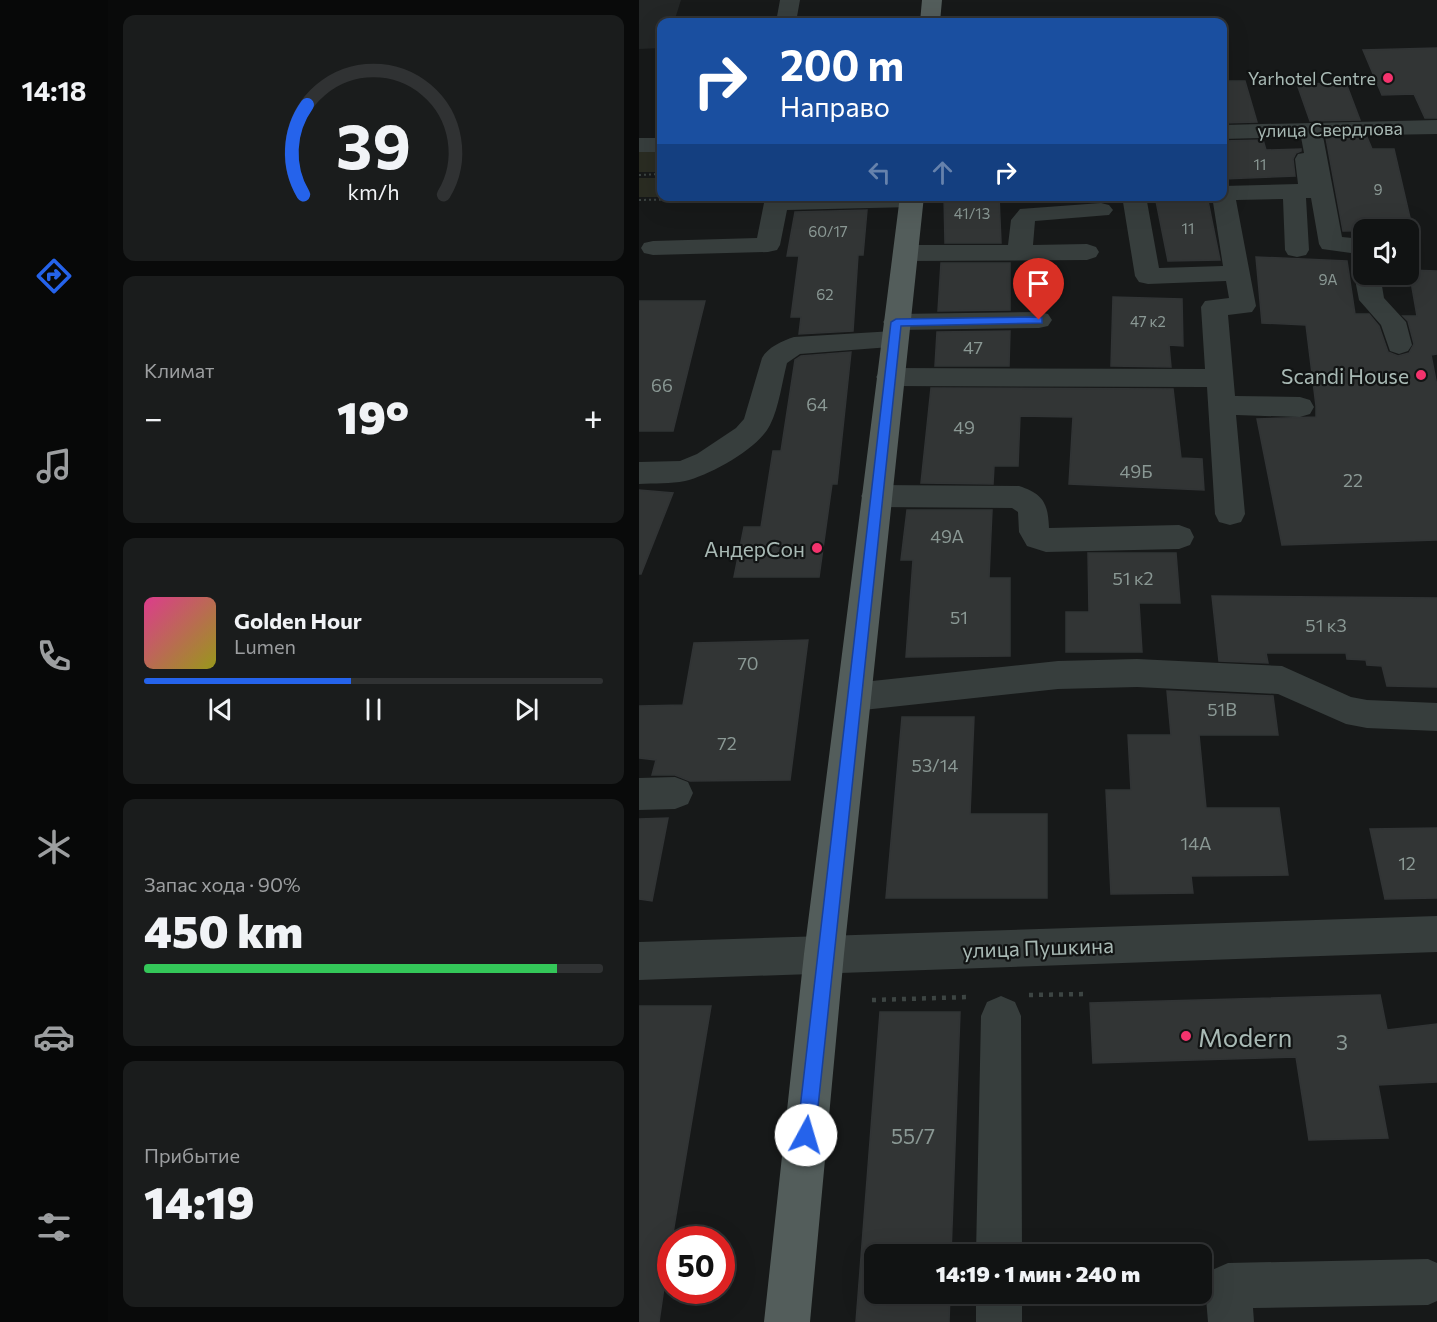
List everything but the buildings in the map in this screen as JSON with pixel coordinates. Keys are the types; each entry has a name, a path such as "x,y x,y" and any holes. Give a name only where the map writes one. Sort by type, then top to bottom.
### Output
{"main road":[{"path":"930,18 932,0"},
{"path":"787,1322 824,954 912,201"}],"street":[{"path":"787,18 790,0"},
{"name":"улица Свердлова","path":"1227,132 1437,127"},
{"path":"1227,193 1311,191 1306,130"},
{"path":"1306,130 1331,244 1353,245"},
{"path":"639,145 657,144"},
{"path":"1294,191 1297,250"},
{"path":"653,248 768,245 776,203 830,201"},
{"path":"1135,201 1148,276 1237,273"},
{"path":"1224,201 1243,306 1214,307 1230,514"},
{"path":"1020,252 1023,220 1029,214 1101,210"},
{"path":"905,253 1087,252"},
{"path":"1369,285 1372,300 1393,322 1399,345"},
{"path":"639,473 683,471 707,461 746,435 757,423 775,358 794,346 895,331 1039,320"},
{"path":"890,377 1221,392 1300,407"},
{"path":"876,496 1019,497 1033,507 1034,532 1038,538 1046,540 1179,537"},
{"path":"854,697 1058,675 1137,673 1282,680 1346,710 1367,714 1437,717"},
{"path":"639,794 675,793"},
{"name":"улица Пушкина","path":"639,961 1437,933"},
{"path":"999,1244 1001,1016"},
{"path":"1231,1322 1229,1286 1428,1282"},
{"path":"999,1304 999,1322"}],"path":[{"path":"639,175 657,174"}],"shaded area":[{"path":"639,0 681,0 675,18 657,18 657,48 639,49"},
{"path":"639,150 657,150 657,172 639,172"},
{"path":"639,178 657,178 657,197 639,197"}],"place":[{"name":"Yarhotel Centre","path":"1388,78"},
{"name":"Scandi House","path":"1421,375"},
{"name":"АндерСон","path":"817,548"},
{"name":"Modern","path":"1186,1036"}],"route":[{"path":"806,1135 824,954 896,322 1039,320"}]}
